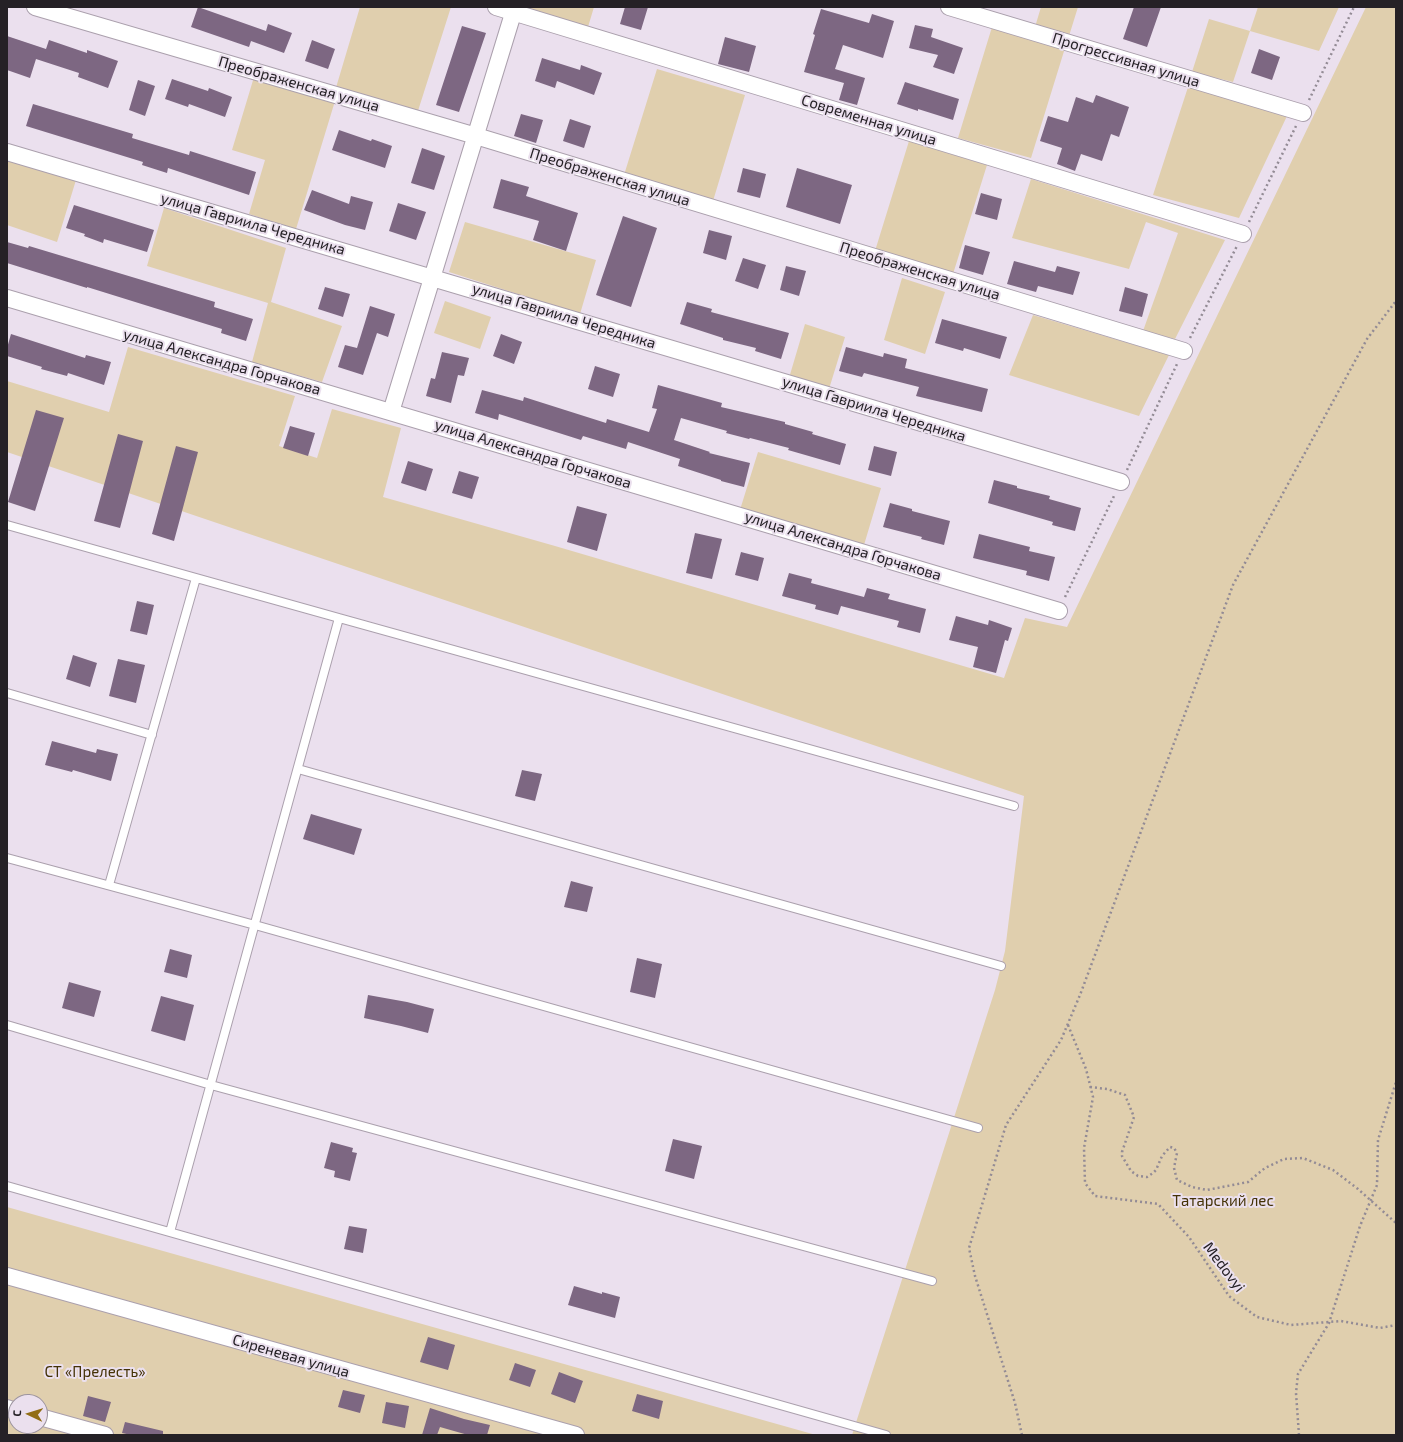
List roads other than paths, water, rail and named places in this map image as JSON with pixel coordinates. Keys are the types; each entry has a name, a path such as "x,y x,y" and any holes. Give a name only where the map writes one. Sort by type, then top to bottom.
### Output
{"street":[{"name":"Преображенская улица","path":"35,7 476,136 1184,351"},
{"name":"Современная улица","path":"496,7 514,10 1243,234"},
{"name":"Прогрессивная улица","path":"949,7 1303,113"},
{"path":"391,412 514,10"},
{"name":"улица Гавриила Чередника","path":"7,152 433,277 1120,482"},
{"name":"улица Александра Горчакова","path":"7,298 1058,610"},
{"name":"Сиреневая улица","path":"7,1276 576,1435"},
{"path":"48,1419 105,1435"}],"lane":[{"path":"7,525 1014,806"},
{"path":"109,885 196,578"},
{"path":"170,1232 339,618"},
{"path":"7,693 152,735"},
{"path":"298,769 1001,966"},
{"path":"7,858 255,925 978,1128"},
{"path":"7,1025 211,1085 932,1281"},
{"path":"7,1186 886,1435"}],"park label":[{"name":"Татарский лес","path":"1223,1201"},
{"name":"СТ «Прелесть»","path":"95,1372"}]}
